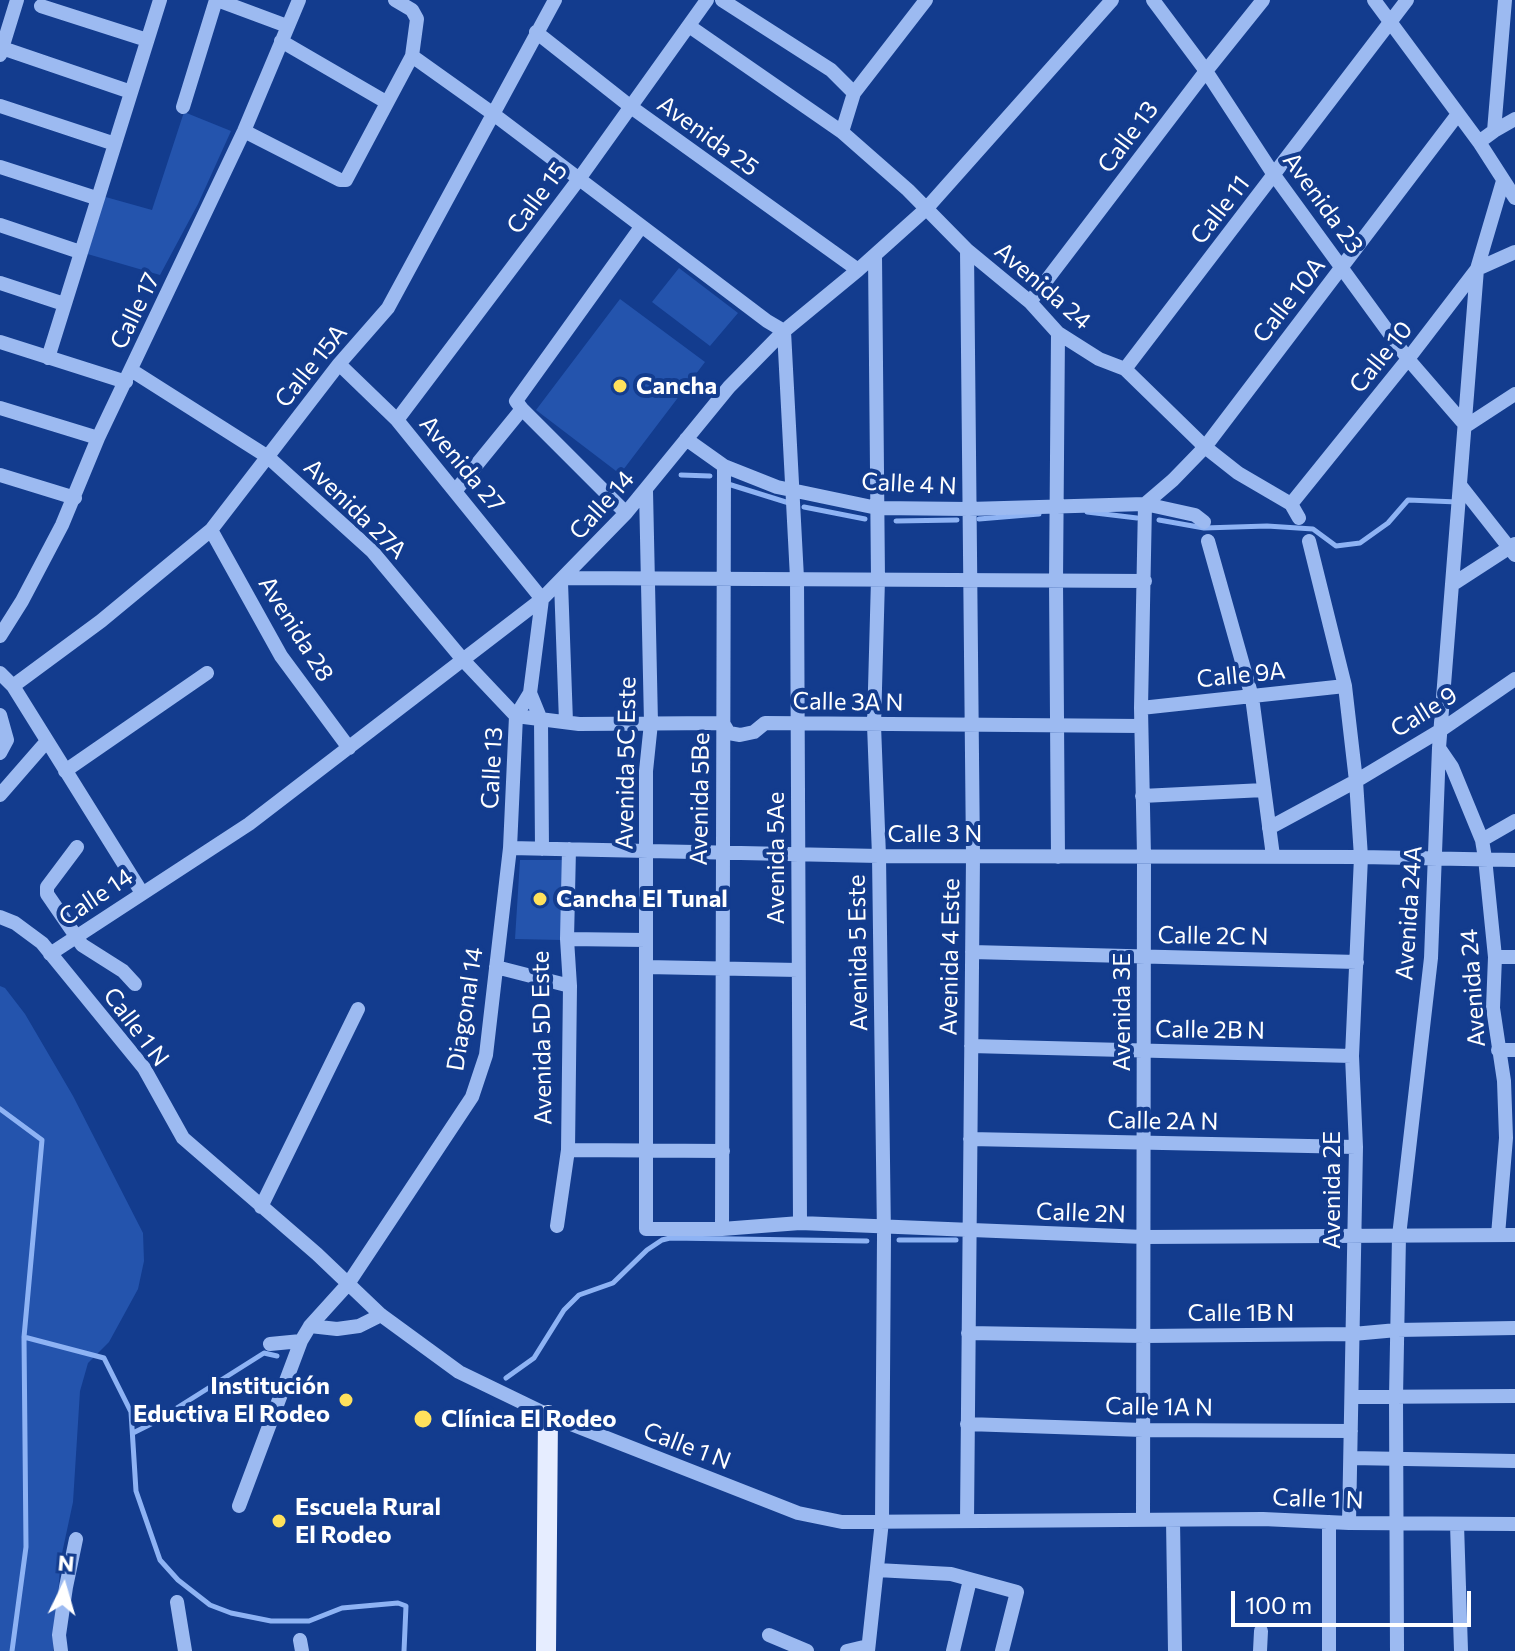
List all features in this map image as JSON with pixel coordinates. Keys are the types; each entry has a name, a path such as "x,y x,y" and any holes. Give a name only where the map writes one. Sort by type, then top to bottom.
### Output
{"main road":[{"path":"546,1651 548,1415"}],"street":[{"path":"17,0 1,52 131,92"},
{"path":"48,358 160,0"},
{"path":"183,107 216,0 287,26"},
{"path":"266,16 271,0"},
{"name":"Calle 17","path":"0,636 22,601 75,498 98,438 244,131 299,0"},
{"path":"244,131 346,180 412,56 417,19 412,10 395,0"},
{"name":"Calle 15A","path":"13,686 101,621 211,530 339,364 388,308 555,0"},
{"name":"Calle 15","path":"397,420 579,179 707,0"},
{"path":"722,0 831,70 854,93"},
{"path":"842,132 854,93 926,0"},
{"name":"Calle 14","path":"50,954 249,824 542,599 646,491 729,387 784,331 926,209 1112,0"},
{"name":"Avenida 23","path":"1153,0 1206,71 1274,175 1408,359 1466,426"},
{"name":"Calle 13","path":"1030,302 1263,0"},
{"path":"1374,0 1479,142 1515,198"},
{"name":"Calle 11","path":"1125,369 1407,0"},
{"path":"1494,131 1505,0"},
{"path":"41,6 147,40"},
{"name":"Avenida 24","path":"689,26 842,132 967,250 1030,302 1058,333 1099,359 1125,369 1205,447 1238,473 1291,504 1299,518"},
{"name":"Avenida 25","path":"536,32 631,107 858,270"},
{"path":"281,41 386,102"},
{"path":"412,56 784,331"},
{"path":"0,106 115,144"},
{"name":"Calle 10A","path":"1145,504 1205,447 1458,114"},
{"path":"1479,142 1515,119"},
{"path":"0,167 96,198"},
{"name":"Avenida 24A","path":"1397,1651 1399,1236 1431,958 1439,748 1477,269 1503,181"},
{"path":"0,225 80,252"},
{"path":"626,513 516,401 641,227"},
{"name":"Avenida 4 Este","path":"967,250 973,856 967,1521"},
{"name":"Calle 10","path":"1291,504 1477,269 1515,252"},
{"name":"Avenida 5 Este","path":"868,1649 882,1521 879,856 874,725 878,579 875,255"},
{"path":"0,283 64,304"},
{"name":"Avenida 5Ae","path":"784,331 797,578 800,1223"},
{"path":"1058,333 1058,857"},
{"name":"Avenida 27A","path":"0,342 110,377 128,376 268,457 372,551 464,661 516,716"},
{"name":"Avenida 27","path":"339,364 397,420 542,599"},
{"path":"1466,426 1515,394"},
{"path":"0,408 98,438"},
{"path":"456,490 522,409"},
{"name":"Calle 4 N","path":"686,439 724,466 792,492 877,508 1145,504"},
{"name":"Avenida 5Be","path":"722,1229 724,466"},
{"path":"0,475 75,498"},
{"path":"1453,584 1513,549 1460,485"},
{"name":"Avenida 5C Este","path":"646,491 651,723 646,771 646,1229"},
{"path":"1145,504 1195,515 1204,522"},
{"name":"Avenida 3E","path":"1143,1520 1144,856 1141,708 1145,504"},
{"name":"Avenida 28","path":"211,530 281,656 349,748"},
{"path":"1208,541 1252,697 1273,856"},
{"path":"1309,541 1345,686 1361,857"},
{"path":"566,722 563,580 722,577 1145,581"},
{"name":"Calle 13","path":"510,848 516,716 530,693 542,599"},
{"path":"0,673 13,686 142,893"},
{"path":"65,771 207,673"},
{"name":"Calle 9","path":"1269,828 1441,730 1515,679"},
{"name":"Calle 9A","path":"1141,708 1345,686"},
{"name":"Calle 13","path":"530,693 541,720 542,849"},
{"path":"0,715 7,740 0,753"},
{"name":"Calle 3A N","path":"516,716 566,722 723,723 729,733 740,735 754,732 765,723 1141,726"},
{"path":"0,795 47,741"},
{"name":"Avenida 24","path":"1439,748 1452,767 1482,840 1485,858 1495,957 1493,1008 1511,1138 1498,1235"},
{"path":"1142,796 1264,790"},
{"path":"1482,840 1515,821"},
{"path":"77,847 47,887 47,894 82,945 123,971 135,984"},
{"name":"Calle 3 N","path":"510,848 879,856 1273,856 1515,860"},
{"name":"Diagonal 14","path":"301,1341 310,1326 348,1284 472,1097 486,1055 510,848"},
{"name":"Avenida 5D Este","path":"557,1226 568,1150 569,849"},
{"name":"Avenida 2E","path":"1349,1523 1356,1147 1352,1056 1361,857"},
{"name":"Calle 1 N","path":"0,917 29,932 42,943 144,1068 183,1138 317,1254 381,1315 459,1372 548,1415 798,1513 842,1522 1263,1519 1515,1524"},
{"path":"567,939 646,940"},
{"name":"Calle 2C N","path":"972,952 1357,962"},
{"path":"1495,957 1515,957"},
{"path":"496,967 570,986"},
{"path":"646,967 798,970"},
{"path":"261,1207 358,1009"},
{"name":"Calle 2B N","path":"971,1046 1352,1056"},
{"path":"1498,1050 1515,1050"},
{"name":"Calle 2A N","path":"970,1139 1356,1147"},
{"path":"568,1150 723,1151"},
{"name":"Calle 2N","path":"646,1229 722,1229 800,1223 1144,1237 1515,1235"},
{"path":"310,1326 337,1329 359,1326 381,1315"},
{"name":"Calle 1B N","path":"968,1333 1144,1336 1353,1334 1515,1328"},
{"path":"239,1506 301,1341 270,1344"},
{"path":"1352,1397 1515,1396"},
{"name":"Calle 1A N","path":"967,1424 1143,1430 1351,1431"},
{"path":"1351,1458 1515,1461"},
{"path":"1173,1520 1175,1651"},
{"path":"1329,1522 1329,1651"},
{"path":"1457,1524 1461,1651"},
{"path":"61,1651 59,1635 76,1539"},
{"path":"877,1570 951,1574 1017,1592 1002,1651"},
{"path":"953,1651 970,1580"},
{"path":"177,1602 185,1651"},
{"path":"1260,1651 1261,1631"},
{"path":"769,1635 807,1651"},
{"path":"847,1651 868,1649"}],"shaded area":[{"path":"184,112 231,131 198,204 160,275 84,253 102,196 152,210"},
{"path":"679,268 738,313 710,346 652,302"},
{"name":"Cancha","path":"620,299 705,362 620,474 536,410"},
{"name":"Cancha El Tunal","path":"520,860 564,860 562,940 515,939"},
{"path":"0,986 25,1014 73,1096 143,1233 144,1261 138,1289 109,1342 88,1363 80,1391 73,1502 61,1558 53,1651 0,1651"}],"waterway":[{"path":"681,475 710,476"},
{"path":"728,484 789,503"},
{"path":"1159,520 1204,528 1267,526 1313,529 1336,546 1360,543 1388,523 1408,500 1458,502"},
{"path":"804,507 865,519"},
{"path":"1087,512 1137,518"},
{"path":"979,519 1039,514"},
{"path":"896,521 957,520"},
{"path":"0,1109 42,1140 24,1337 26,1547 12,1651"},
{"path":"506,1378 534,1358 564,1310 579,1295 613,1283 662,1240 867,1241"},
{"path":"899,1240 956,1240"},
{"path":"24,1337 104,1358 131,1412 136,1491 160,1560 178,1580 210,1605 231,1613 271,1621 309,1621 342,1608 398,1603 406,1606 404,1651"},
{"path":"133,1433 264,1353 277,1356"}],"place":[{"name":"Cancha","path":"620,386"},
{"name":"Cancha El Tunal","path":"540,899"},
{"name":"Institución Eductiva El Rodeo","path":"346,1400"},
{"name":"Clínica El Rodeo","path":"423,1419"},
{"name":"Escuela Rural El Rodeo","path":"279,1521"}]}
